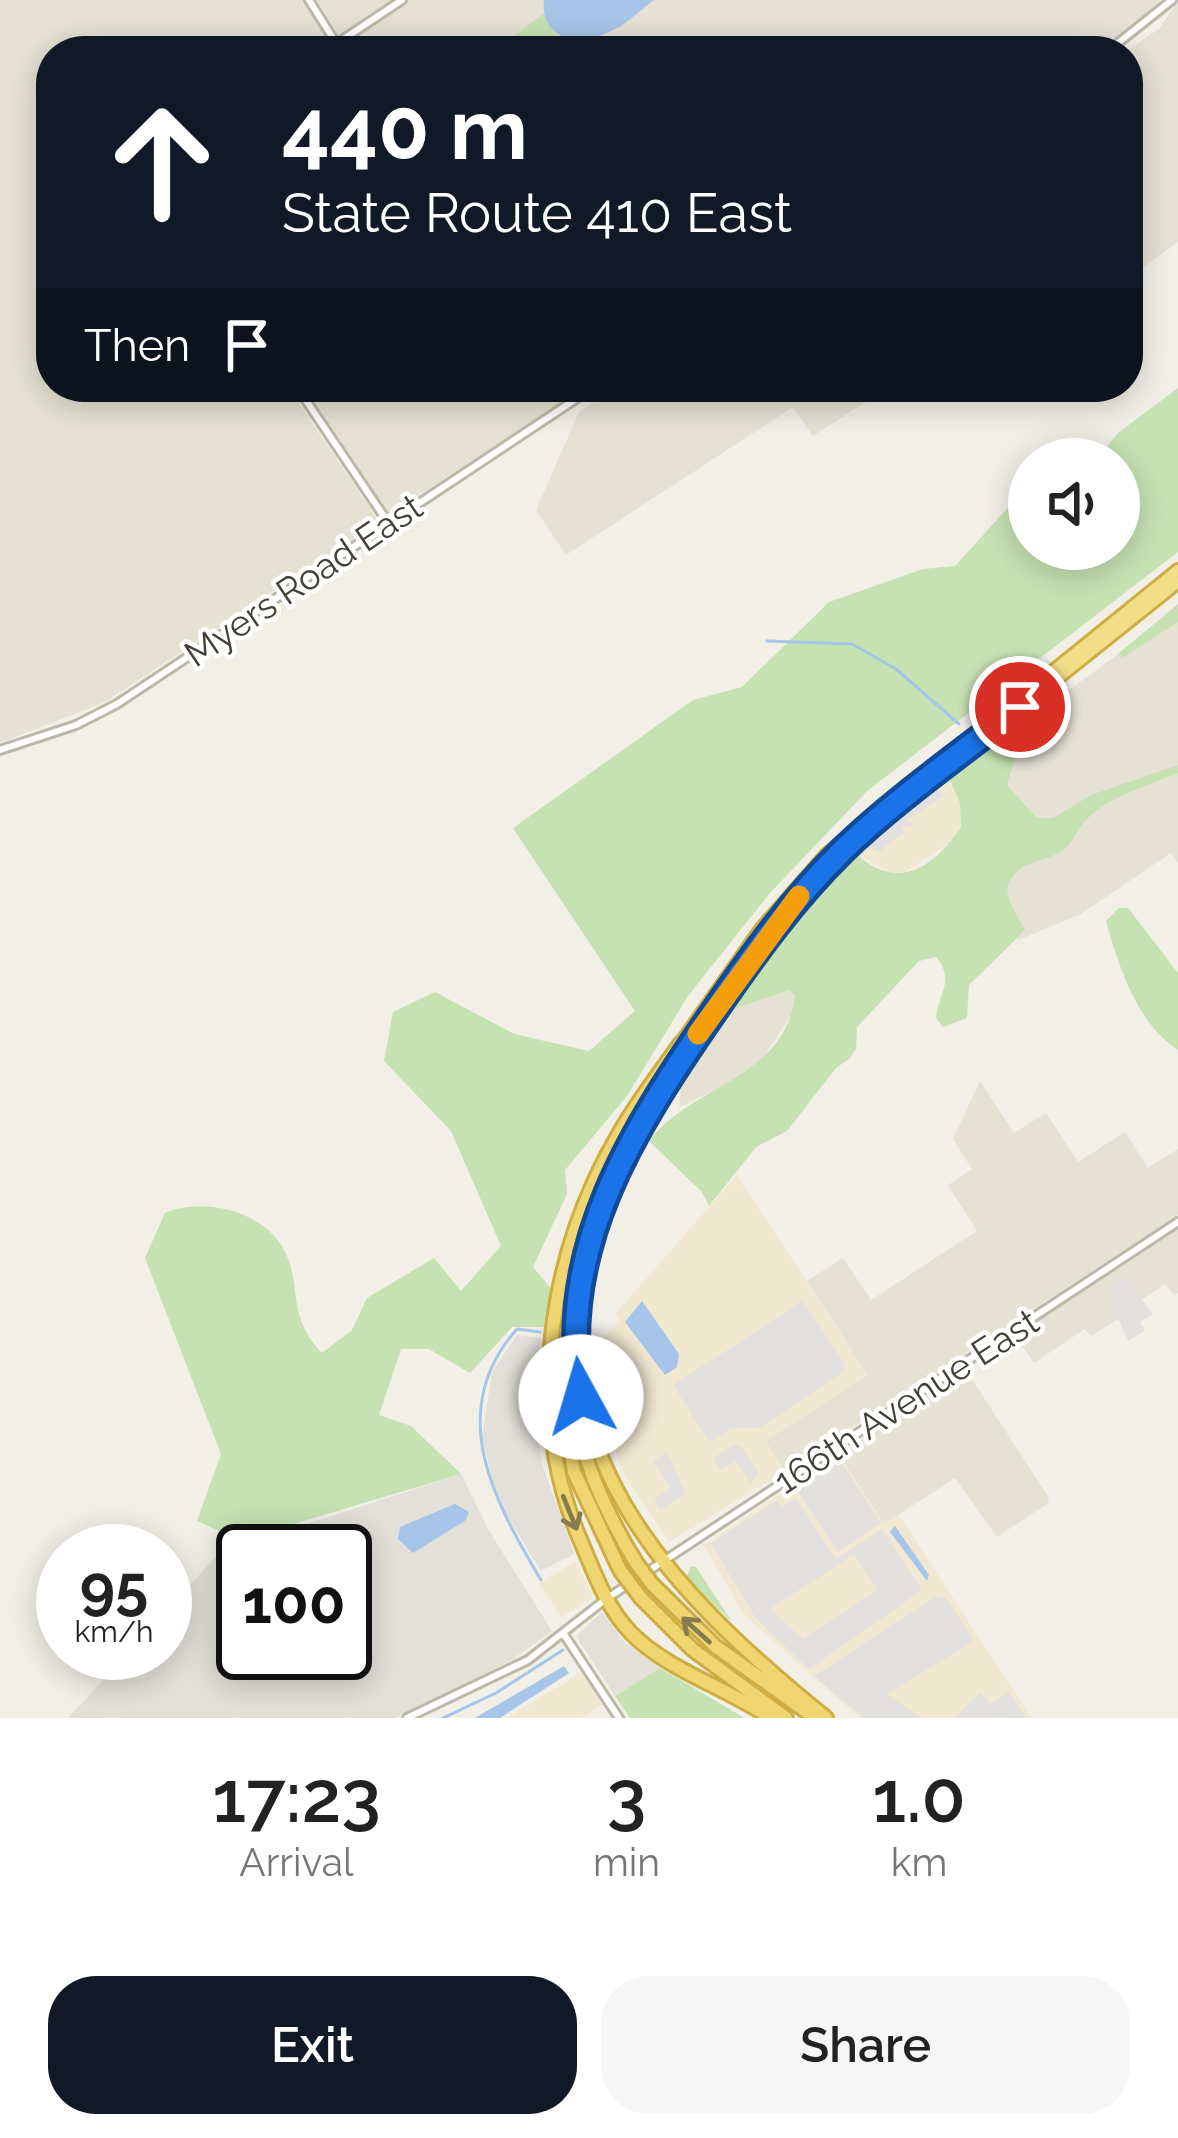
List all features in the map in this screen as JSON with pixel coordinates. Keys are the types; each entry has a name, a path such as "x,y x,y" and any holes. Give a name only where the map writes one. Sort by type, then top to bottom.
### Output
{"highway":[{"path":"772,1718 643,1643 606,1599 554,1466 549,1375 572,1244 599,1172 761,929 836,846 1178,570"},
{"path":"826,1718 706,1616 597,1454 581,1397 574,1329 581,1274 597,1214 684,1046 773,925 845,848 1178,582"},
{"path":"661,1088 619,1152 589,1220 573,1275 565,1344 583,1451 602,1501 652,1584 715,1646 815,1718"},
{"path":"557,1316 556,1370 569,1454 590,1514 620,1570 692,1649 786,1718"}],"street":[{"path":"309,0 332,36"},
{"path":"354,36 402,0"},
{"path":"1127,36 1172,0"},
{"path":"307,402 389,524"},
{"name":"Myers Road East","path":"0,750 76,725 117,704 572,402"},
{"name":"166th Avenue East","path":"407,1718 515,1667 606,1599 1178,1222"},
{"path":"563,1634 620,1718"}],"shaded area":[{"path":"0,0 306,0 329,36 36,36 36,402 298,402 379,522 105,702 0,743"},
{"path":"317,0 1160,0 1150,14 1117,36 340,36"},
{"path":"1178,2 1178,242 1143,267 1143,40 1159,29"},
{"path":"313,402 562,402 388,515"},
{"path":"594,402 865,402 813,436 793,407 566,555 536,510 579,412"},
{"path":"1178,616 1178,863 1171,853 1079,915 1018,940 993,892 1001,740 1163,621"},
{"path":"947,773 960,803 961,827 951,841 898,877 854,852"},
{"path":"935,785 943,796 907,819 915,826 901,827 904,832 879,852 863,844"},
{"path":"789,990 796,996 794,1011 761,1061 748,1074 679,1107 682,1078 733,1002 736,1007"},
{"path":"980,1081 1014,1133 1046,1113 1078,1162 1125,1132 1148,1168 1178,1149 1178,1215 785,1471 765,1441 867,1374 807,1281 843,1258 871,1300 977,1231 948,1185 972,1169 953,1139"},
{"path":"737,1175 868,1375 766,1441 785,1471 669,1542 622,1472 591,1353 620,1320 616,1313"},
{"path":"1178,1229 1178,1293 1174,1295 1165,1284 1140,1301 1124,1276 1105,1289 1122,1316 1091,1336 1085,1329 1034,1363 1016,1336"},
{"path":"1124,1276 1153,1314 1140,1322 1145,1331 1128,1341 1105,1288"},
{"path":"803,1301 845,1364 844,1371 760,1428 732,1428 710,1442 673,1385"},
{"path":"517,1335 540,1338 536,1421 542,1464 574,1554 541,1571 498,1501 482,1437 492,1372"},
{"path":"966,1370 1049,1498 1047,1504 997,1537 955,1478 884,1524 839,1455"},
{"path":"733,1445 741,1447 759,1473 751,1483 736,1461 721,1470 713,1458"},
{"path":"667,1452 686,1493 661,1510 654,1500 671,1488 653,1461"},
{"path":"839,1455 883,1523 898,1514 1032,1718 860,1718 744,1615 704,1545"},
{"path":"838,1457 881,1523 838,1552 794,1486"},
{"path":"461,1474 489,1531 552,1631 509,1662 395,1718 68,1718 103,1680 192,1680 192,1583 216,1556 216,1680 372,1680 372,1524 307,1524"},
{"path":"796,1498 836,1559 882,1529 922,1590 809,1669 755,1617 711,1543 777,1500 782,1507","holes":["854,1554 877,1590 803,1639 770,1609"]},
{"path":"576,1561 593,1598 561,1617 539,1584"},
{"path":"937,1596 947,1599 974,1641 887,1694 921,1718 864,1718 814,1676"},
{"path":"602,1612 623,1641 660,1668 615,1696 576,1636"},
{"path":"582,1672 603,1704 582,1718 507,1718"},
{"path":"981,1692 990,1704 1009,1692 1026,1718 955,1717"}],"green space":[{"path":"544,13 559,36 514,36"},
{"path":"1178,388 1178,552 867,791 770,893 688,996 627,1096 565,1170 567,1194 533,1267 554,1292 546,1327 512,1327 470,1373 429,1349 401,1349 379,1415 411,1426 461,1474 294,1524 216,1524 216,1529 197,1521 221,1454 145,1258 165,1213 213,1207 261,1224 283,1248 293,1274 298,1312 322,1353 352,1330 367,1298 434,1258 461,1291 501,1246 451,1131 384,1061 393,1012 435,992 514,1034 589,1051 635,1011 513,828 693,700 742,687 829,602 923,569 955,566 1008,508 1008,570 1140,570 1140,438 1114,438"},
{"path":"1178,604 1178,622 1122,658 1119,653"},
{"path":"1043,722 1046,728 1016,754 1007,785 1037,818 1053,818 1091,795 1178,765 1178,773 1105,805 1085,821 1066,848 1018,871 1008,886 1008,896 1025,930 969,985 967,1018 943,1027 936,1018 945,973 936,957 919,961 857,1027 856,1049 849,1059 836,1068 787,1131 756,1147 709,1206 702,1192 649,1141 667,1122 756,1063 788,1024 795,996 789,990 736,1008 733,1002 773,943 854,852 884,871 899,873 912,871 938,855 961,827 960,803 947,773 1020,727"},
{"path":"1119,908 1128,908 1178,973 1178,1050 1140,1009 1123,975 1106,921"},
{"path":"691,1566 696,1567 732,1622 686,1578"},
{"path":"660,1668 745,1718 630,1718 615,1696"}],"water":[{"path":"544,0 654,0 620,27 600,36 562,36 549,25"},
{"path":"642,1301 679,1354 677,1367 665,1375 625,1322"},
{"path":"455,1504 469,1512 466,1520 413,1553 398,1539 400,1527"},
{"path":"895,1526 929,1575 927,1581 890,1532"},
{"path":"564,1666 569,1673 500,1718 475,1718"}],"waterway":[{"path":"767,641 852,644 896,669 959,724"},
{"path":"540,1332 517,1329 495,1360 483,1392 480,1424 494,1487 541,1580"},
{"path":"443,1718 496,1693 563,1650"}],"slow traffic":[{"path":"698,1034 773,925 799,896"}],"route":[{"path":"581,1397 574,1329 584,1262 611,1179 661,1088 773,925 800,894 871,825 1020,707"}]}
